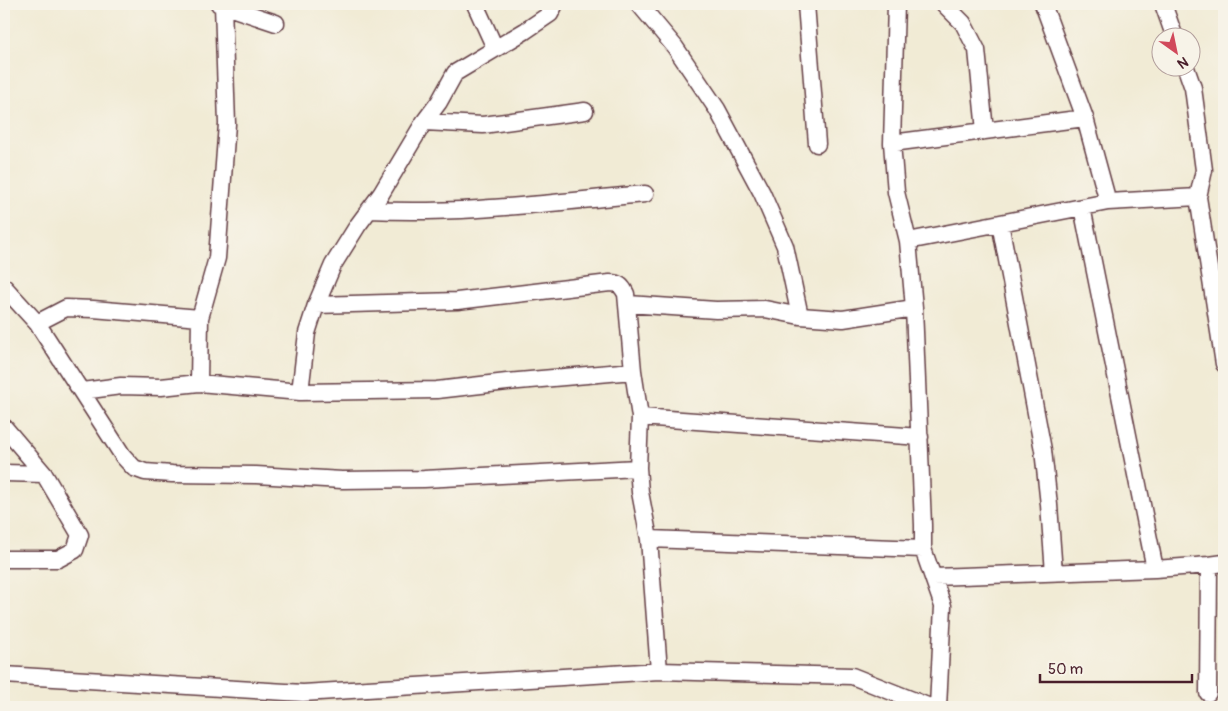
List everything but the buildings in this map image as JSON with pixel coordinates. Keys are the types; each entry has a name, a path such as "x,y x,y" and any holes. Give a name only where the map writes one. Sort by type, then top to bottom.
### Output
{"street":[{"path":"199,383 200,318 217,258 227,124 221,4 276,23"},
{"path":"475,4 494,48"},
{"path":"300,392 307,333 316,305 333,265 358,224 370,210 424,122 439,102 455,74 494,48 526,31 550,14 555,4"},
{"path":"640,4 675,48 717,109 762,193 785,246 800,316"},
{"path":"806,4 817,144"},
{"path":"896,4 892,143 896,192 908,241 914,308 923,549 943,606 938,707"},
{"path":"944,4 963,23 977,50 985,131"},
{"path":"1043,4 1085,118 1108,202"},
{"path":"1163,4 1171,28"},
{"path":"1190,78 1193,88 1204,170 1198,197 1224,364"},
{"path":"424,122 483,125 585,111"},
{"path":"892,143 1085,118"},
{"path":"370,210 407,212 469,209 645,194"},
{"path":"908,241 1108,202 1198,197"},
{"path":"1082,207 1155,569"},
{"path":"1000,222 1043,450 1054,573"},
{"path":"316,305 457,301 610,283 617,283 622,287 628,304 633,371 640,417 638,468 640,492 649,539 659,671"},
{"path":"4,287 37,323 123,456 134,468 145,472 256,475 342,480 424,479 638,468"},
{"path":"628,304 716,310 765,309 800,316 843,319 914,308"},
{"path":"37,323 66,308 200,318"},
{"path":"82,391 121,386 161,387 199,383 300,392 437,390 633,371"},
{"path":"640,417 920,437"},
{"path":"4,427 44,474 80,535 75,550 58,559 4,559"},
{"path":"4,473 44,474"},
{"path":"649,539 923,549"},
{"path":"934,577 1155,569 1216,564 1208,693"},
{"path":"4,675 303,700 659,671 852,676 930,707"}]}
